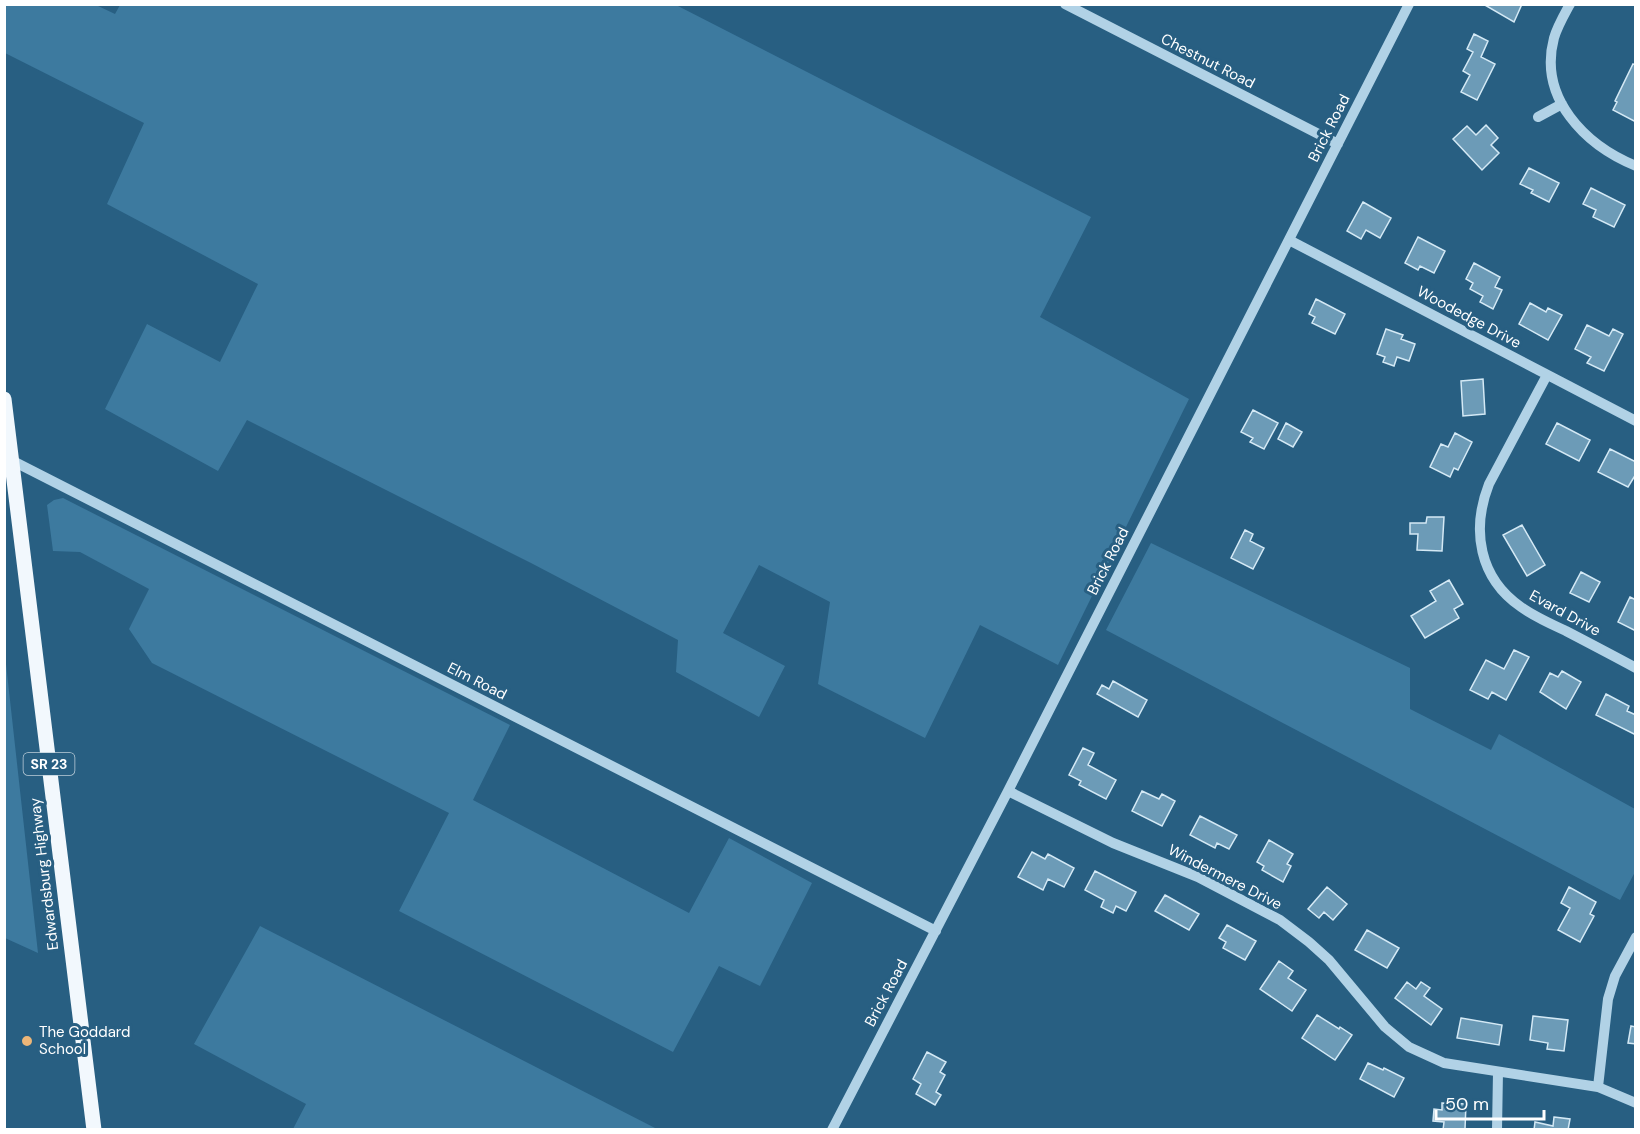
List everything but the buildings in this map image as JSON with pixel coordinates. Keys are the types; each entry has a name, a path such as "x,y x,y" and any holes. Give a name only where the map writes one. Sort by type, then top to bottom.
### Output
{"main road":[{"name":"Edwardsburg Highway","path":"4,399 8,459 94,1130"}],"street":[{"name":"Chestnut Road","path":"1065,4 1338,144"},
{"name":"Brick Road","path":"832,1130 1008,791 1409,4"},
{"path":"1570,4 1554,37 1552,53 1555,85 1562,104 1578,129 1594,143 1635,166"},
{"path":"1538,117 1562,104"},
{"name":"Woodedge Drive","path":"1289,240 1635,421"},
{"name":"Evard Drive","path":"1547,375 1489,484 1482,502 1479,540 1484,560 1503,591 1522,608 1635,668"},
{"name":"Elm Road","path":"8,459 936,931"},
{"name":"Windermere Drive","path":"1008,791 1113,843 1198,877 1280,920 1329,960 1385,1027 1409,1047 1444,1063 1598,1087 1635,1103"},
{"path":"1598,1087 1608,999 1615,976 1635,937"},
{"path":"1497,1130 1498,1072"}],"shaded area":[{"path":"5,5 96,5 115,14 120,5 676,5 1091,217 1040,317 1189,399 1058,665 980,625 925,738 818,684 830,602 759,565 723,633 785,666 759,717 676,672 678,640 247,420 218,471 105,409 147,324 220,362 258,284 107,204 144,123 5,53"},
{"path":"63,498 510,725 473,800 689,913 729,838 812,883 760,986 719,966 673,1052 399,911 449,813 152,663 129,629 149,589 80,552 53,551 47,505"},
{"path":"1151,543 1410,668 1410,709 1491,750 1499,734 1635,809 1635,872 1620,900 1106,630"},
{"path":"5,655 38,953 5,938"},
{"path":"260,926 657,1129 293,1129 306,1104 194,1044"}],"place":[{"name":"The Goddard School","path":"27,1041"}]}
